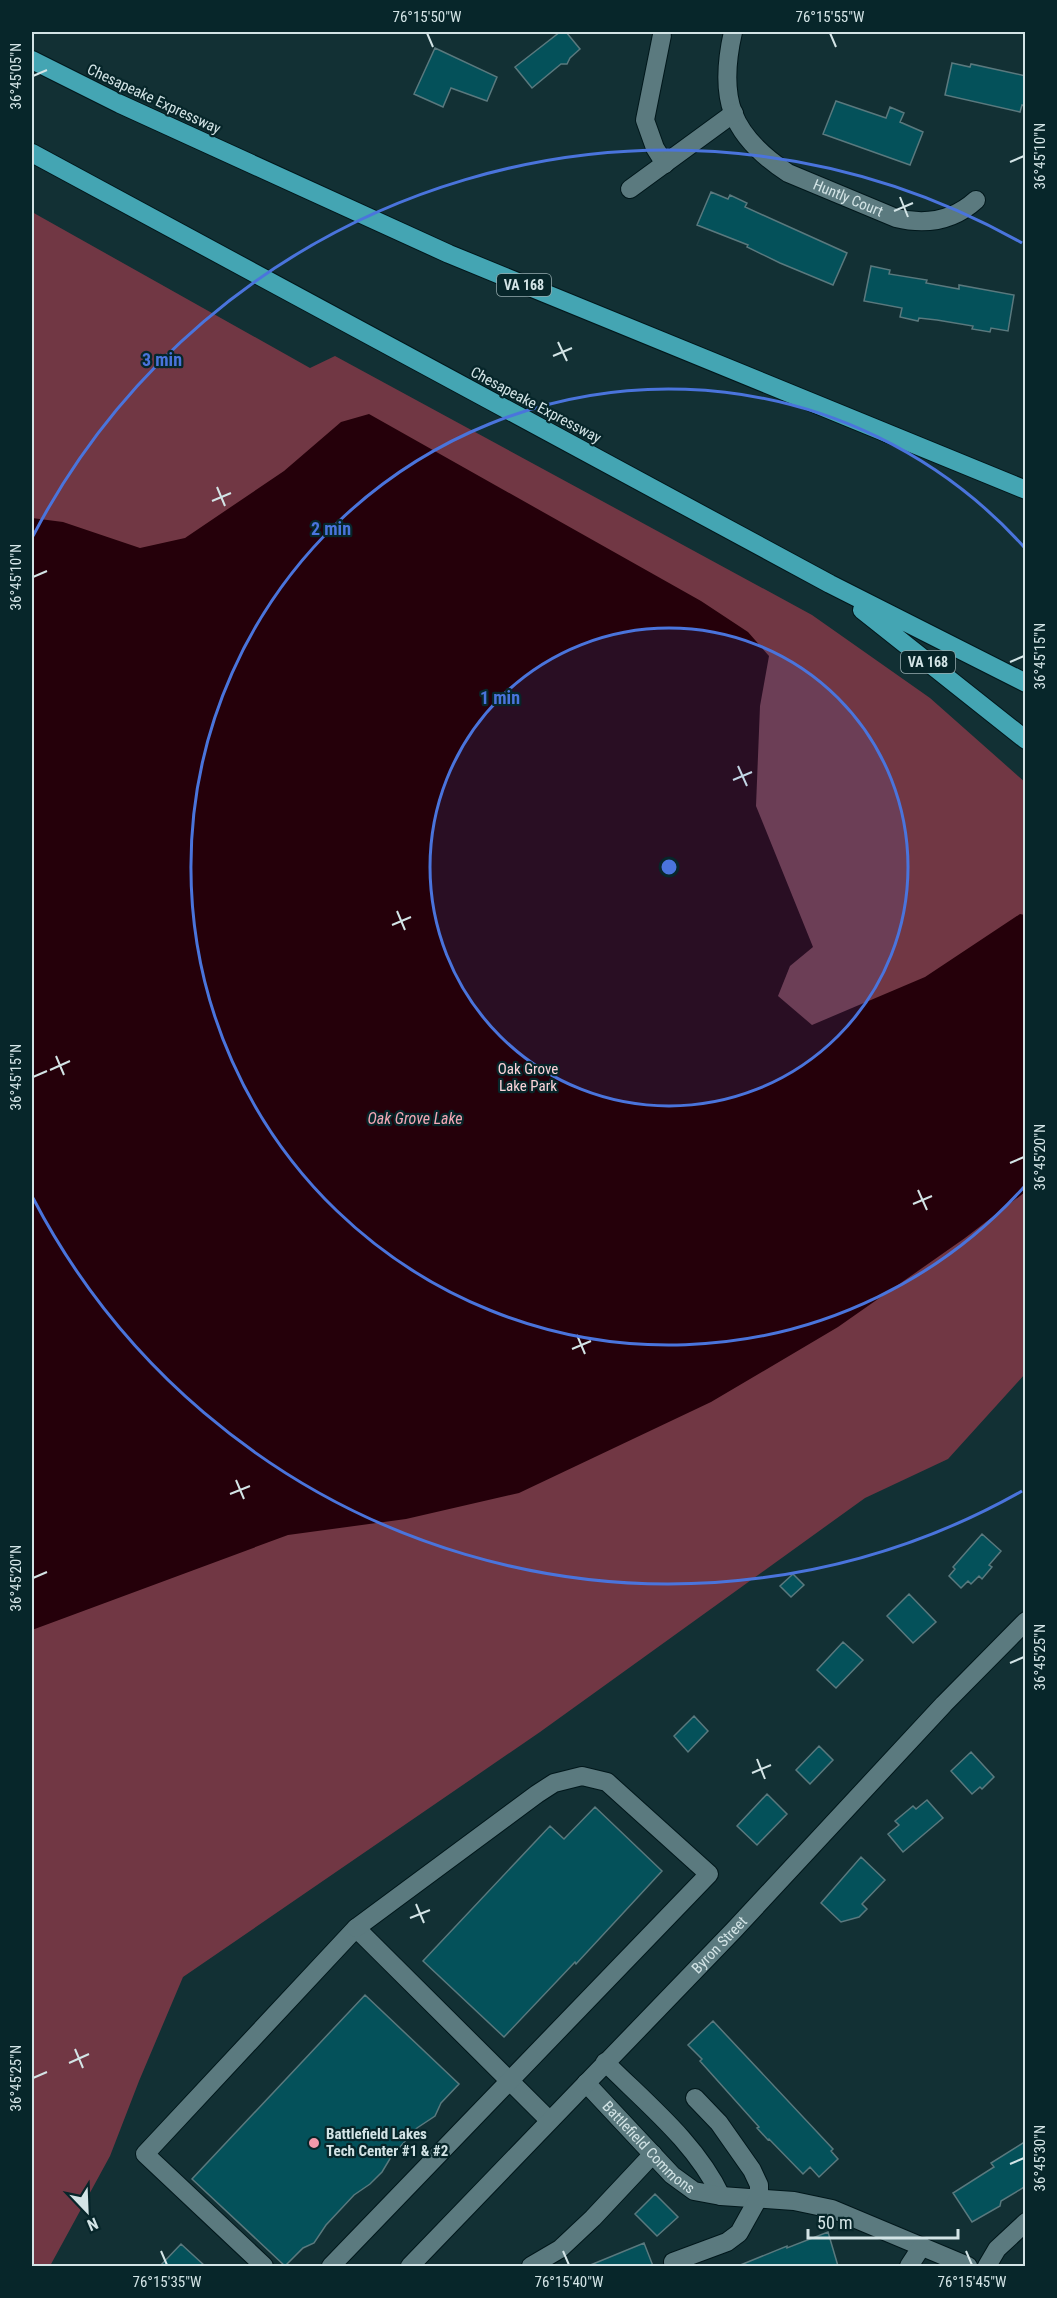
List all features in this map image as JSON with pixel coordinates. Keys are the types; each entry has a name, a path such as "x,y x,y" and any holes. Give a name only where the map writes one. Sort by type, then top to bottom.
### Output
{"highway":[{"name":"Chesapeake Expressway","path":"32,60 120,104 449,254 1026,490"},
{"name":"Chesapeake Expressway","path":"32,153 830,584 1026,683"},
{"name":"VA 168","path":"830,584 1026,740"}],"street":[{"name":"Huntly Court","path":"733,32 726,71 728,94 736,117 743,132 759,152 788,173 896,218 912,222 933,222 952,216 976,200"},
{"path":"662,35 645,120 655,148 665,164"},
{"path":"630,189 736,117"},
{"name":"Byron Street","path":"410,2266 734,1930 944,1704 1026,1621"},
{"path":"264,2266 146,2154 356,1928 554,1783 582,1776 607,1782 709,1874 331,2266"},
{"path":"356,1928 549,2120"},
{"name":"Battlefield Commons","path":"605,2062 696,2154 712,2176 721,2196"},
{"name":"Battlefield Commons","path":"586,2083 672,2175 694,2191 721,2196 794,2201 832,2209 968,2266"},
{"path":"673,2262 727,2242 739,2233 759,2197 759,2185 752,2170 719,2123 695,2097"},
{"path":"531,2266 560,2248 653,2154"},
{"path":"987,2266 997,2249 1019,2226 1026,2222"},
{"path":"909,2266 922,2246"}],"green space":[{"name":"Oak Grove Lake","path":"32,212 310,368 335,356 812,615 930,698 1026,783 1025,1374 948,1459 865,1498 540,1732 183,1977 110,2156 50,2266 32,2266"}],"water":[{"name":"Oak Grove Lake","path":"369,414 701,601 748,632 769,656 760,706 756,806 813,947 790,966 778,996 812,1025 925,977 1020,914 1025,915 1025,1192 965,1238 838,1327 711,1402 519,1493 406,1519 288,1535 32,1630 32,518 63,522 140,548 185,538 284,471 341,422"}],"building":[{"path":"560,32 566,32 580,49 567,64 561,64 532,88 515,67"},
{"path":"435,48 497,77 487,101 451,88 443,107 414,94"},
{"path":"952,63 970,67 971,64 1026,76 1026,106 1022,105 1020,112 945,95"},
{"path":"836,101 886,118 890,107 904,113 900,122 923,132 910,165 823,134"},
{"path":"711,192 728,199 730,195 747,203 745,207 847,253 833,285 780,263 747,247 748,245 697,225"},
{"path":"871,266 890,270 889,274 927,280 926,283 959,289 959,285 1014,295 1008,331 991,328 990,332 972,329 973,326 919,318 918,321 900,317 902,308 864,301"},
{"path":"982,1534 1001,1551 989,1565 992,1567 982,1579 979,1576 971,1584 968,1581 961,1588 949,1576 955,1569 953,1567"},
{"path":"793,1574 804,1585 791,1597 780,1586"},
{"path":"909,1594 936,1622 913,1643 887,1616"},
{"path":"843,1642 863,1660 836,1688 817,1670"},
{"path":"694,1716 708,1731 688,1752 674,1736"},
{"path":"819,1746 833,1760 810,1784 796,1770"},
{"path":"971,1752 994,1777 982,1789 980,1787 972,1794 951,1771"},
{"path":"767,1794 787,1814 757,1845 737,1826"},
{"path":"927,1800 943,1818 903,1852 888,1834 899,1825 895,1821 913,1806 916,1809"},
{"path":"595,1807 662,1871 576,1964 575,1962 504,2037 423,1961 550,1826 564,1839"},
{"path":"861,1857 885,1880 862,1904 867,1909 859,1917 841,1922 821,1903"},
{"name":"Battlefield Lakes Tech Center #1 & #2","path":"365,1995 459,2084 441,2103 435,2116 417,2128 391,2157 382,2172 354,2195 326,2225 314,2243 303,2248 285,2266 192,2179"},
{"path":"713,2021 833,2149 831,2151 838,2159 819,2177 810,2167 803,2174 768,2140 688,2045"},
{"path":"1026,2141 1026,2186 1001,2201 1000,2206 972,2222 953,2193 994,2167 991,2163"},
{"path":"655,2194 678,2217 657,2236 635,2214"},
{"path":"828,2232 838,2266 738,2266 787,2246 787,2248"},
{"path":"644,2243 653,2266 588,2266"},
{"path":"181,2244 205,2266 160,2266"}],"place":[{"name":"Battlefield Lakes Tech Center #1 & #2","path":"314,2143"}],"park label":[{"name":"Oak Grove Lake Park","path":"528,1078"}]}
